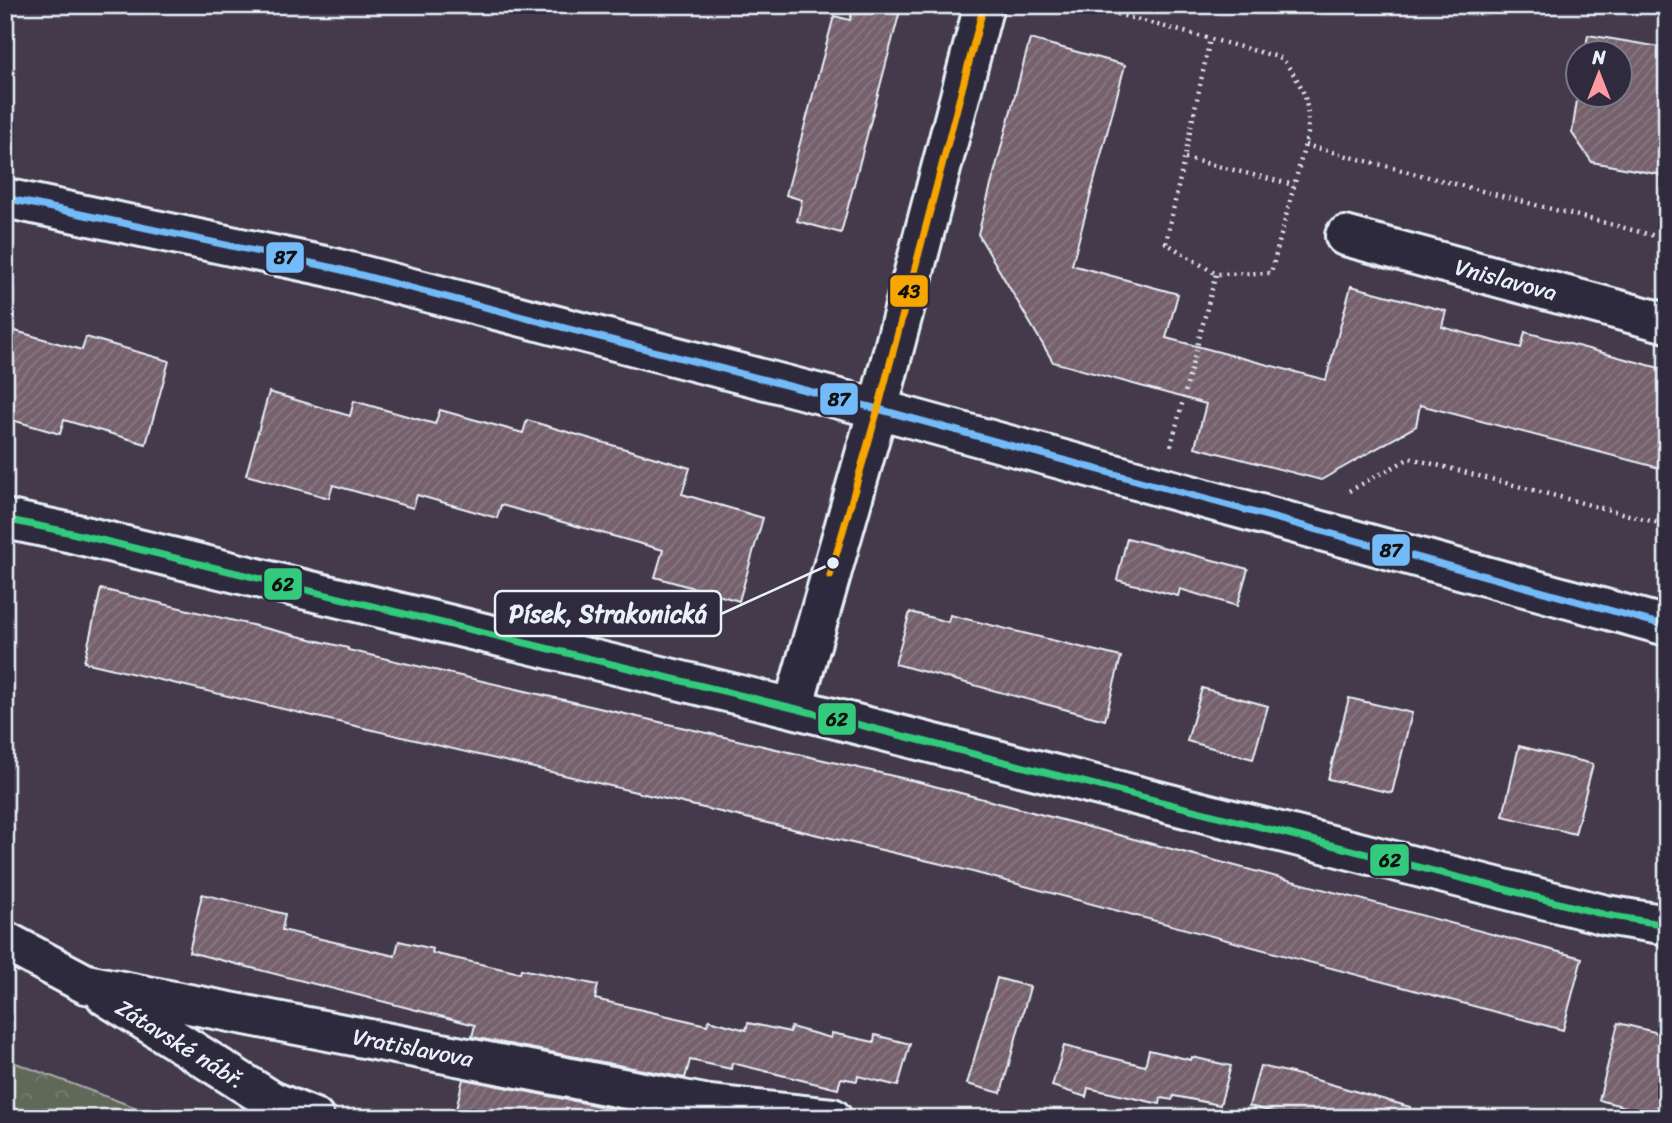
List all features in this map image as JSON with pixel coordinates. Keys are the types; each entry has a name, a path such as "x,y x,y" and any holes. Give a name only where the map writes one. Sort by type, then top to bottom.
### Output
{"street":[{"path":"793,708 878,409 984,5"},
{"path":"5,198 330,267 878,409 1667,626"},
{"name":"Vnislavova","path":"1345,236 1667,323"},
{"path":"5,519 793,708 1606,915 1667,925"},
{"name":"Vratislavova","path":"5,940 86,984 709,1105 832,1118"},
{"name":"Zátavské nábř.","path":"86,984 272,1101 314,1118"}],"path":[{"path":"1083,5 1282,58 1300,82 1308,108 1308,133 1271,273 1216,274 1166,243 1210,39"},
{"path":"1305,145 1667,239"},
{"path":"1185,158 1294,185"},
{"path":"1170,449 1216,274"},
{"path":"1338,491 1348,492 1410,458 1667,525"}],"green space":[{"path":"5,1059 164,1118 5,1118"}],"building":[{"path":"854,5 881,5 900,11 841,233 797,221 802,200 786,195 834,16 850,20"},
{"path":"1030,39 1125,65 1072,265 1178,294 1166,338 1326,380 1351,286 1446,311 1442,327 1521,348 1525,332 1667,370 1667,470 1420,405 1416,426 1321,480 1195,447 1206,404 1053,362 978,234"},
{"path":"1634,43 1667,48 1667,176 1592,162 1572,133 1576,108 1634,108"},
{"path":"5,328 82,350 86,337 169,361 146,444 64,420 60,434 5,418"},
{"path":"269,392 350,416 354,401 435,424 440,410 523,433 527,420 690,468 682,494 763,518 739,601 655,577 663,550 501,505 497,518 417,495 413,508 333,485 329,498 246,475"},
{"path":"1127,538 1248,569 1237,606 1180,589 1178,596 1117,580"},
{"path":"101,589 348,650 919,782 1582,958 1563,1030 954,867 84,662"},
{"path":"910,612 948,622 950,615 1121,657 1105,720 895,664"},
{"path":"1202,688 1268,706 1253,759 1187,741"},
{"path":"1349,698 1412,713 1392,793 1328,779"},
{"path":"1519,746 1593,764 1575,834 1503,816"},
{"path":"202,894 285,914 282,930 395,956 399,941 433,949 432,953 520,973 521,969 598,985 595,999 707,1025 709,1020 746,1030 748,1023 790,1032 791,1027 831,1038 832,1033 874,1042 875,1035 910,1044 898,1086 858,1076 857,1081 841,1078 838,1089 732,1063 731,1069 690,1060 685,1078 472,1037 475,1025 189,952"},
{"path":"997,978 1030,987 1001,1093 967,1084"},
{"path":"1618,1023 1667,1035 1667,1118 1599,1100"},
{"path":"1064,1046 1145,1066 1149,1050 1231,1066 1220,1105 1174,1096 1172,1100 1161,1098 1160,1104 1088,1088 1086,1097 1052,1086"},
{"path":"1260,1066 1410,1107 1408,1118 1294,1118 1249,1106"},
{"path":"463,1079 660,1118 454,1118"}],"transit line":[{"name":"43","path":"830,576 878,409 984,5"},
{"name":"87","path":"5,198 330,267 878,409 1667,626"},
{"name":"62","path":"5,519 793,708 1606,915 1667,925"}],"place":[{"name":"Písek, Strakonická","path":"833,563"}]}
